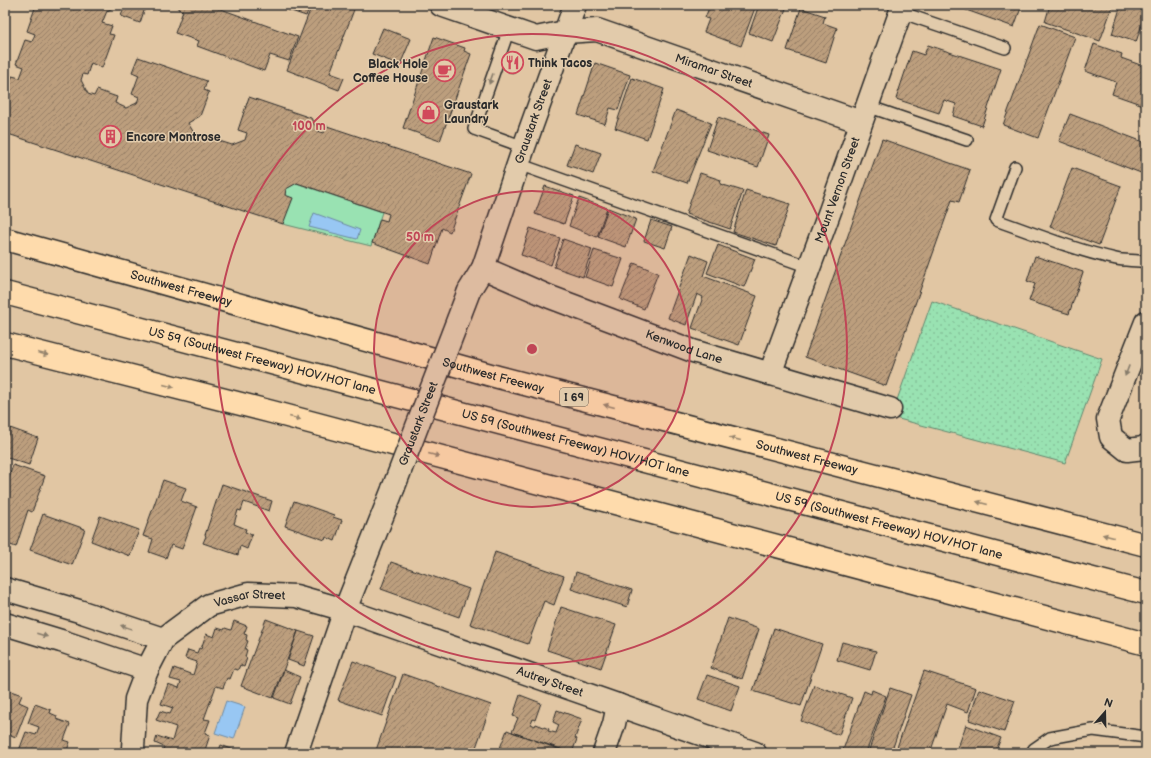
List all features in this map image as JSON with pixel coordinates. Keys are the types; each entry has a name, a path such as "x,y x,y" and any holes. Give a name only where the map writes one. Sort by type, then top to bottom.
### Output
{"highway":[{"name":"Southwest Freeway","path":"5,239 498,377 1146,545"},
{"name":"US 59 (Southwest Freeway) HOV/HOT lane","path":"5,293 1146,593"},
{"path":"5,344 280,414 1146,644"}],"street":[{"name":"Miramar Street","path":"441,5 536,38 565,32 597,30 864,114"},
{"name":"Graustark Street","path":"296,753 345,610 469,291 483,268 575,5"},
{"name":"Mount Vernon Street","path":"770,374 901,9"},
{"name":"Kenwood Lane","path":"483,268 550,297 693,351 890,409"},
{"path":"1146,322 1108,420 1111,437 1127,450 1144,448 1146,446"},
{"path":"5,589 79,611 163,640"},
{"name":"Vassar Street","path":"134,753 136,699 147,670 163,640 210,605 248,594 296,596 345,610"},
{"name":"Autrey Street","path":"345,610 755,753"},
{"path":"5,624 147,670"},
{"path":"604,753 614,724 618,705"}],"lane":[{"path":"901,9 1005,48"},
{"path":"509,29 474,129 521,156 809,267"},
{"path":"864,114 967,140"},
{"path":"1015,167 996,220 1088,252 1117,260 1137,260 1146,262"},
{"path":"1032,753 1034,749 1050,738 1093,730 1146,737"}],"green space":[{"path":"296,183 382,212 371,246 283,224 286,189"},
{"path":"932,301 1102,359 1065,463 891,417"}],"water":[{"path":"314,213 360,230 357,239 309,227"},
{"path":"226,701 245,707 234,739 215,733"}],"building":[{"name":"Encore Montrose","path":"36,5 118,5 107,11 102,23 112,26 109,34 114,35 102,68 91,63 87,75 83,74 81,80 88,94 94,96 97,90 117,97 115,103 126,108 137,103 139,97 132,94 139,75 132,72 138,57 207,81 204,90 209,92 200,116 188,123 194,133 232,145 245,140 247,133 238,130 249,97 311,118 318,131 324,133 327,126 471,174 450,232 442,228 430,264 372,243 380,219 387,221 389,214 297,183 286,189 285,195 293,198 283,224 5,133 5,97 12,76 20,78 24,67 16,64 25,40 32,42 35,34 27,31"},
{"path":"118,5 146,5 140,23 121,16 124,8"},
{"path":"179,5 210,5 298,37 289,61 270,55 264,71 197,46 199,41 175,33 183,11 178,9"},
{"path":"290,5 310,5 306,16 288,10"},
{"path":"312,5 350,5 355,7 330,73 344,78 339,90 287,70"},
{"path":"710,5 756,5 741,46 704,32 709,19 705,18"},
{"path":"759,5 787,6 773,42 749,33"},
{"path":"952,5 1022,5 1014,27"},
{"path":"1050,5 1113,5 1100,41 1045,22"},
{"path":"1121,5 1146,5 1146,22 1143,21 1136,42 1112,34"},
{"path":"801,8 825,16 823,23 837,28 826,63 787,50"},
{"path":"1040,24 1075,37 1038,138 1003,125"},
{"path":"383,28 411,39 400,65 372,54"},
{"path":"434,37 465,48 464,51 471,54 440,141 403,128"},
{"path":"1094,44 1122,54 1121,58 1146,67 1146,106 1112,94 1116,82 1085,71"},
{"path":"928,45 1001,69 982,126 953,116 956,104 944,100 939,113 896,99 912,51 924,55"},
{"name":"Think Tacos","path":"511,54 518,55 515,73 508,72"},
{"path":"595,63 630,75 618,110 610,108 605,124 578,115"},
{"path":"632,78 664,89 647,139 615,128"},
{"path":"676,110 711,123 687,183 653,171"},
{"path":"1070,114 1146,143 1146,175 1059,141"},
{"path":"718,117 769,135 758,167 707,150"},
{"path":"882,139 970,170 959,202 952,200 886,386 805,357"},
{"path":"575,144 601,153 593,174 567,165"},
{"path":"1072,168 1121,186 1099,245 1050,227"},
{"path":"700,173 721,180 720,184 743,191 730,229 686,214"},
{"path":"545,186 574,196 564,224 535,214"},
{"path":"746,190 790,204 776,246 733,232"},
{"path":"579,198 607,208 597,237 569,226"},
{"path":"608,208 636,219 626,247 598,237"},
{"path":"651,220 672,227 665,248 644,241"},
{"path":"530,228 560,238 551,265 521,255"},
{"path":"563,239 592,249 583,277 554,267"},
{"path":"718,245 755,259 744,287 707,273"},
{"path":"594,250 623,259 613,287 585,277"},
{"path":"691,254 708,261 703,276 757,296 739,345 692,328 703,297 697,294 686,325 668,318"},
{"path":"1035,256 1083,272 1069,314 1029,301 1035,284 1027,281"},
{"path":"634,263 658,273 644,309 620,299"},
{"path":"10,428 38,438 29,465 5,457 5,442"},
{"path":"13,465 45,476 32,512 28,510 16,547 5,543 5,489"},
{"path":"163,480 186,488 181,501 197,507 182,549 171,545 166,558 149,552 153,539 143,536"},
{"path":"222,484 272,501 269,511 244,502 241,511 238,510 234,524 246,529 245,532 252,535 247,549 240,546 238,555 203,543"},
{"path":"294,501 334,515 333,517 342,520 335,541 326,537 325,540 285,526"},
{"path":"43,514 85,529 72,565 30,550"},
{"path":"100,516 139,530 130,556 91,541"},
{"path":"495,552 564,576 554,605 544,601 528,644 470,624"},
{"path":"391,562 469,589 459,617 381,589"},
{"path":"576,572 632,590 627,607 571,589"},
{"path":"561,607 616,625 601,668 547,650"},
{"path":"728,618 759,629 742,679 711,668"},
{"path":"266,619 298,631 273,698 241,686"},
{"path":"234,621 247,626 244,634 247,635 246,640 248,641 245,649 247,650 245,657 247,658 244,667 240,665 238,670 234,669 230,679 227,678 223,688 216,686 204,719 210,720 205,733 210,735 204,753 162,752 164,747 155,743 157,736 172,741 176,727 156,720 160,711 170,714 173,708 161,704 168,684 179,688 181,682 170,679 174,668 193,675 197,662 185,658 188,650 197,653 199,648 201,649 206,634 214,637 217,628 231,630"},
{"path":"774,628 822,644 801,706 753,691"},
{"path":"298,631 314,636 304,666 288,660"},
{"path":"842,642 876,651 870,670 837,660"},
{"path":"353,661 396,677 382,716 338,700"},
{"path":"284,670 300,677 290,704 274,698"},
{"path":"924,671 976,688 968,712 947,704 930,753 895,753"},
{"path":"403,674 491,705 474,753 375,753"},
{"path":"707,675 740,686 731,711 698,699"},
{"path":"814,685 852,698 839,735 801,721"},
{"path":"890,688 911,695 891,753 868,753"},
{"path":"5,689 22,695 19,702 28,706 16,737 5,733"},
{"path":"979,689 1015,701 1004,732 969,720"},
{"path":"872,690 886,696 866,753 850,753 843,750 864,691 871,694"},
{"path":"520,695 541,703 535,720 533,719 531,724 535,726 536,724 549,729 548,731 556,733 559,725 553,722 557,710 582,719 575,738 577,739 572,753 512,732 518,718 513,716"},
{"path":"35,704 51,710 50,713 57,716 56,719 70,724 64,740 70,742 66,753 18,753 26,732 36,735 39,727 28,723"},
{"path":"966,725 1001,738 995,753 956,753"},
{"path":"507,730 512,732 569,753 498,753"},
{"path":"221,745 242,753 218,753"}],"place":[{"name":"Think Tacos","path":"513,63"},
{"name":"Black Hole Coffee House","path":"444,71"},
{"name":"Graustark Laundry","path":"429,112"},
{"name":"Encore Montrose","path":"111,137"}]}
